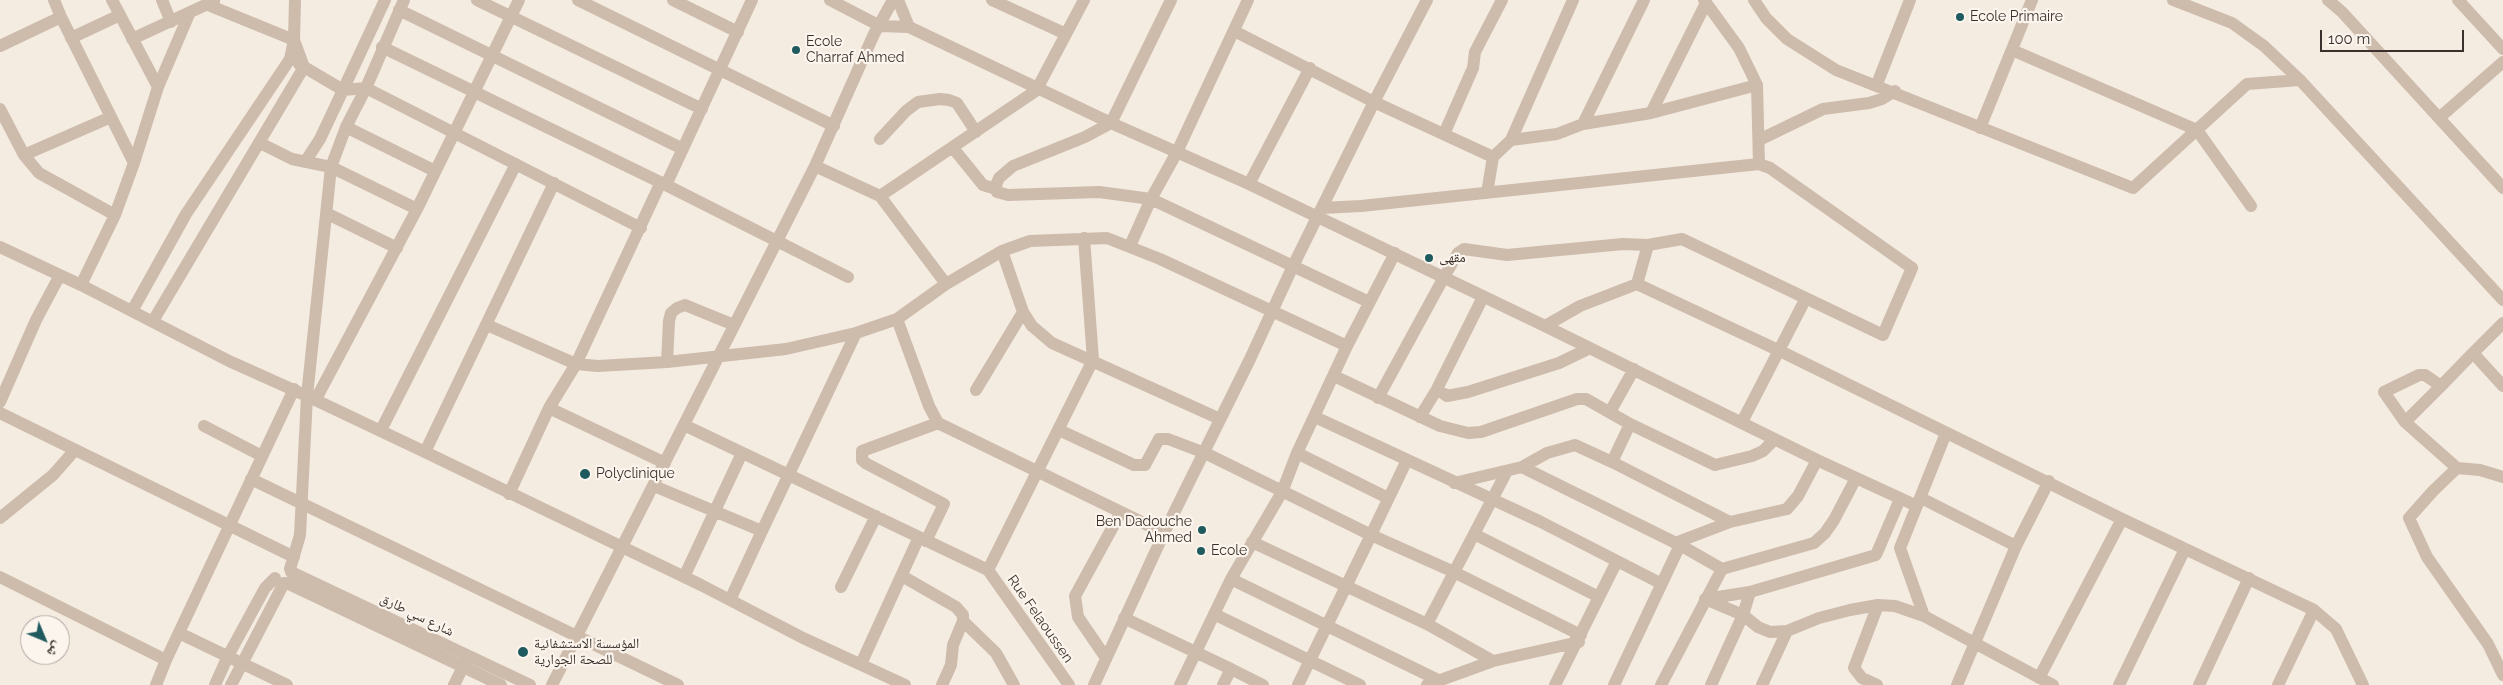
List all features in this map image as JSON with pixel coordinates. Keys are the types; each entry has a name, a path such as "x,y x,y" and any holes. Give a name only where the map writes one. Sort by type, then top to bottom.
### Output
{"street":[{"path":"54,0 134,164"},
{"path":"112,0 158,87"},
{"path":"162,0 171,22"},
{"path":"132,311 186,214 290,58 294,40 295,0"},
{"path":"305,162 320,138 385,0"},
{"path":"477,0 702,109"},
{"path":"312,397 397,248 519,0"},
{"path":"578,0 834,126"},
{"path":"673,0 738,32"},
{"path":"509,494 549,408 576,364 663,183 683,149 752,0"},
{"path":"830,0 880,26 909,27 1039,87 1111,123 1248,184 1320,213 1483,297 1634,369 1817,460 1900,499 1919,502 2016,546"},
{"path":"552,685 815,166 893,0"},
{"path":"898,0 909,27"},
{"path":"992,0 1010,4 1066,34"},
{"path":"880,196 953,148 1039,87 1084,0"},
{"path":"996,189 999,178 1013,166 1085,137 1111,123 1172,0"},
{"path":"1130,246 1151,199 1177,152 1248,0"},
{"path":"1094,685 1164,533 1205,453 1272,313 1292,266 1427,0"},
{"path":"1444,134 1473,68 1475,52 1502,0"},
{"path":"1488,193 1493,157 1511,140 1573,0"},
{"path":"1583,124 1644,0"},
{"path":"1754,0 1766,18 1787,39 1836,70 1895,91 1980,128 2133,188 2247,84 2300,80"},
{"path":"1877,84 1910,0"},
{"path":"1980,128 2032,0"},
{"path":"2173,0 2232,22 2264,46 2300,80 2503,300"},
{"path":"2328,0 2342,6 2439,118 2503,188"},
{"path":"2458,0 2503,50"},
{"path":"1651,114 1705,1 1740,48 1758,85 1759,164"},
{"path":"132,38 212,2 294,40 304,67"},
{"path":"230,685 285,577 294,557 300,535 331,167 346,127 366,88 401,5 492,54 683,149"},
{"path":"82,285 115,215 134,164 158,87 190,12"},
{"path":"71,38 120,15"},
{"path":"0,46 61,17"},
{"path":"1234,31 1374,102 1493,157"},
{"path":"382,47 663,183 848,277"},
{"path":"2012,50 2197,130 2251,206"},
{"path":"290,58 343,90 366,88 641,228"},
{"path":"2439,118 2503,62"},
{"path":"153,321 304,67"},
{"path":"1248,184 1310,68"},
{"path":"1511,140 1557,134 1583,124 1651,114 1758,85"},
{"path":"1759,140 1823,109 1869,103 1882,99 1895,91"},
{"path":"880,139 906,110 918,102 940,99 956,103 976,132"},
{"path":"0,109 24,155 39,173 115,215"},
{"path":"24,155 111,117"},
{"path":"346,127 436,171"},
{"path":"260,143 292,159 331,167 417,209"},
{"path":"953,148 983,185 996,189 1000,194 1099,192 1151,199 1369,302"},
{"path":"381,430 516,164"},
{"path":"1320,213 1759,164 1770,168 1912,268 1883,335 1682,239 1648,245 1623,244 1507,255 1464,249 1458,253 1444,277 1378,398"},
{"path":"815,166 880,196 946,284"},
{"path":"425,452 554,183"},
{"path":"328,214 397,248"},
{"path":"684,425 988,570 1093,360 1084,238"},
{"path":"487,324 576,364 598,366 667,362 786,349 856,333 897,319 946,284 1002,251 1030,241 1106,238 1130,246 1347,346"},
{"path":"1637,284 1648,245"},
{"path":"0,247 82,285 229,360 312,397 622,549 684,577 803,638 905,685"},
{"path":"1002,251 1022,312 1032,326 1052,343 1220,419"},
{"path":"1180,685 1231,579 1282,492 1297,453 1347,346 1395,253"},
{"path":"0,402 36,320 60,275"},
{"path":"1545,326 1580,306 1637,284 1780,351 2314,610 2336,629 2362,685"},
{"path":"1420,416 1437,389 1483,297"},
{"path":"1742,422 1806,298"},
{"path":"667,362 669,321 671,313 677,308 685,305 734,325"},
{"path":"976,390 1022,312"},
{"path":"897,319 929,406 938,423 1164,533"},
{"path":"2405,422 2503,324"},
{"path":"730,600 856,333"},
{"path":"1437,389 1447,396 1468,392 1558,363 1590,348"},
{"path":"2473,353 2503,386"},
{"path":"1610,412 1634,369"},
{"path":"2441,386 2425,375 2418,374 2384,392 2405,422 2457,468 2480,470 2503,477"},
{"path":"1334,376 1440,426 1468,433 1481,432 1577,398 1586,399 1630,424 1715,465 1752,456 1763,451 1776,439"},
{"path":"156,685 178,633 294,389"},
{"path":"549,408 665,463"},
{"path":"0,413 294,557"},
{"path":"1315,417 1493,500 1660,583"},
{"path":"861,664 902,576 944,504 868,464 862,460 862,451 938,423"},
{"path":"1612,462 1630,424"},
{"path":"204,426 262,456"},
{"path":"1059,430 1134,465 1145,465 1159,439 1168,439 1205,453 1371,535 1454,572 1578,636"},
{"path":"1924,616 1900,548 1946,433"},
{"path":"1454,483 1522,467 1547,453 1574,445 1612,462 1730,522"},
{"path":"0,518 53,476 75,450"},
{"path":"684,577 742,453"},
{"path":"1297,453 1388,498"},
{"path":"1298,685 1344,586 1407,460"},
{"path":"1614,685 1678,544 1730,522 1787,509 1798,496 1817,460"},
{"path":"1522,467 1678,544 1722,570"},
{"path":"2457,468 2409,518 2427,557 2488,644 2503,675"},
{"path":"1427,624 1507,471"},
{"path":"1661,685 1722,570 1814,543 1825,534 1856,478"},
{"path":"251,479 678,685"},
{"path":"1958,685 2016,546 2048,481"},
{"path":"654,486 762,531"},
{"path":"1876,554 1900,499"},
{"path":"1106,658 1082,626 1075,607 1075,596 1121,512"},
{"path":"841,587 876,516"},
{"path":"2039,678 2122,518"},
{"path":"1474,534 1598,597"},
{"path":"1252,542 1427,624 1493,661"},
{"path":"1705,599 1750,592 1900,548"},
{"path":"2118,685 2185,549"},
{"path":"1555,685 1617,561"},
{"name":"Rue Felaoussen","path":"988,570 1069,685"},
{"path":"902,576 956,607 963,615 963,621 953,645 952,665 942,685"},
{"path":"0,577 166,660"},
{"path":"215,685 228,656 265,588 285,577"},
{"name":"شارع سي طارق","path":"285,577 465,662 530,685"},
{"path":"2199,685 2249,578"},
{"path":"1231,579 1440,680"},
{"path":"1711,685 1743,615 1750,592"},
{"path":"1705,599 1743,615 1764,630 1787,632 1819,618 1878,605 1895,606 1924,616 2052,685"},
{"path":"1877,685 1862,678 1854,668 1878,605"},
{"path":"2278,685 2314,610"},
{"path":"1214,614 1309,662 1360,685"},
{"path":"1124,618 1196,650 1263,685"},
{"path":"963,621 996,653 1014,685"},
{"path":"1762,685 1787,632"},
{"path":"178,633 288,685"},
{"path":"1427,685 1493,661 1578,636"},
{"path":"454,685 465,662"},
{"name":"شارع سي طارق","path":"465,662 500,685"},
{"path":"1223,685 1231,668"}],"place":[{"name":"Ecole Primaire","path":"1960,17"},
{"name":"Ecole Charraf Ahmed","path":"796,50"},
{"name":"مقهى","path":"1429,258"},
{"name":"Polyclinique","path":"585,474"},
{"name":"Ben Dadouche Ahmed","path":"1202,530"},
{"name":"Ecole","path":"1201,551"},
{"name":"المؤسسة الاستشفائية للصحة الجوارية","path":"523,652"}]}
